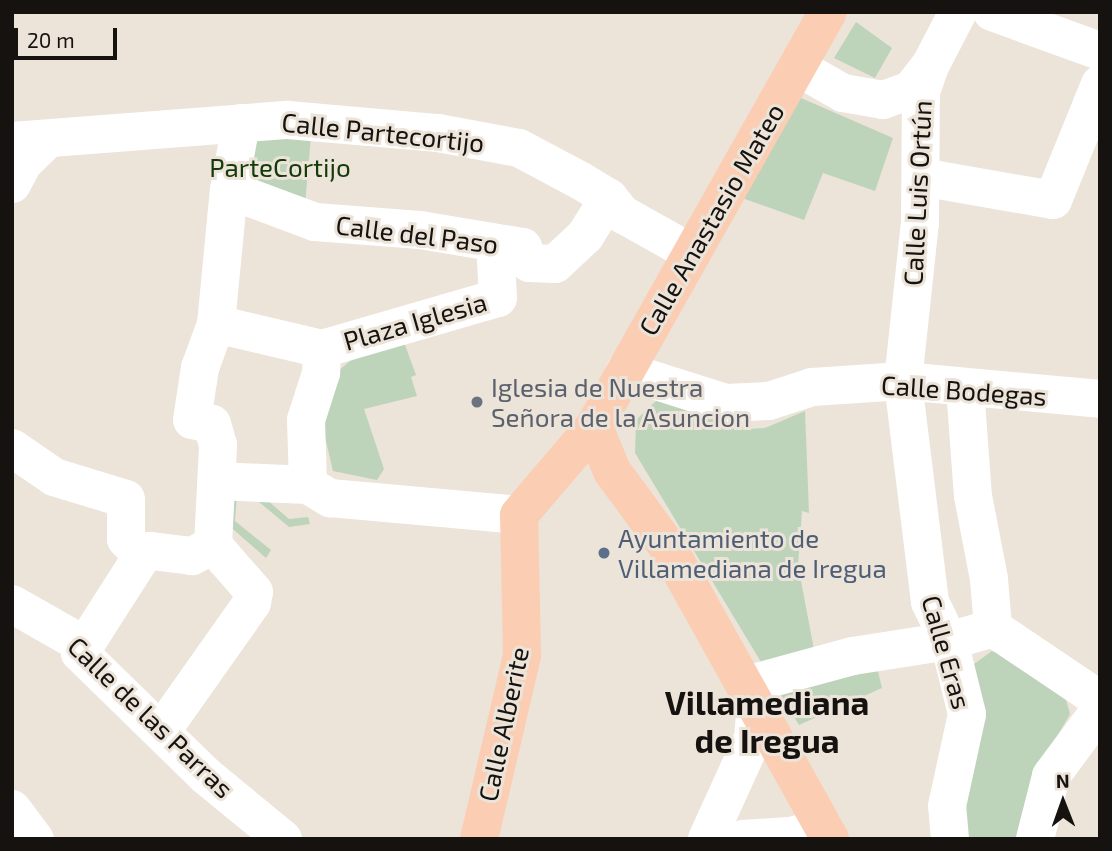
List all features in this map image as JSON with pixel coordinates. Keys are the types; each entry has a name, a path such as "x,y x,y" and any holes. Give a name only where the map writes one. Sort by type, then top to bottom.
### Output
{"main road":[{"name":"Calle Anastasio Mateo","path":"594,427 690,252 799,68 828,12"},
{"path":"519,515 594,427 612,471 667,546 827,834"},
{"name":"Calle Alberite","path":"479,839 522,655 519,515"}],"street":[{"name":"Calle Luis Ortún","path":"902,382 921,177 921,92 930,66 958,12"},
{"path":"992,12 1100,51"},
{"path":"799,68 843,93 883,100 911,90 930,66"},
{"path":"921,177 1053,200 1100,84"},
{"name":"Calle Partecortijo","path":"12,184 23,163 29,141 288,120 411,131 519,148 609,198 622,214 690,252"},
{"path":"163,729 252,603 254,592 213,545 218,445 212,424 192,420 200,368 216,324 229,190 242,123"},
{"name":"Calle del Paso","path":"229,190 315,222 420,230 523,247 529,263 555,264 585,236 609,198"},
{"name":"Plaza Iglesia","path":"216,324 322,349 498,298 495,243"},
{"name":"Plaza Iglesia","path":"308,485 306,420 321,373 322,349"},
{"name":"Calle Bodegas","path":"625,371 726,403 769,401 812,387 902,382 1100,399"},
{"name":"Calle Eras","path":"902,382 930,602 949,641 967,714 947,806 950,839"},
{"path":"965,388 973,496 989,579 993,628"},
{"path":"12,448 54,477 126,499 126,539 142,556"},
{"path":"217,481 308,485 330,498 519,515"},
{"path":"84,645 142,556 151,551 192,556 213,545"},
{"name":"Calle de las Parras","path":"12,604 84,645 80,653 163,729 205,775 283,839"},
{"path":"707,839 753,738 751,694 853,656 949,641 993,628"},
{"path":"993,628 1100,700"},
{"path":"1035,839 1051,776 1100,710"},
{"path":"12,809 35,839"},
{"path":"743,839 827,834"}],"green space":[{"path":"856,22 892,48 875,78 834,58"},
{"path":"794,95 893,138 875,191 823,173 804,220 742,198"},
{"name":"ParteCortijo","path":"250,135 311,136 305,205 243,188"},
{"path":"401,334 416,375 411,377 417,396 364,409 384,469 377,480 333,471 321,420 337,372 356,356"},
{"path":"657,400 749,429 765,428 805,411 809,513 802,511 798,565 815,655 872,647 882,688 799,725 635,453 636,420"},
{"path":"251,486 289,519 308,517 310,524 289,527 246,491"},
{"path":"229,495 237,495 235,521 271,550 266,558 227,524"},
{"path":"992,651 1061,682 1070,714 1035,775 1026,839 962,839 960,806 974,664"}],"place":[{"name":"Iglesia de Nuestra Señora de la Asuncion","path":"477,402"},
{"name":"Ayuntamiento de Villamediana de Iregua","path":"604,553"}],"district":[{"name":"Villamediana de Iregua","path":"767,722"}]}
